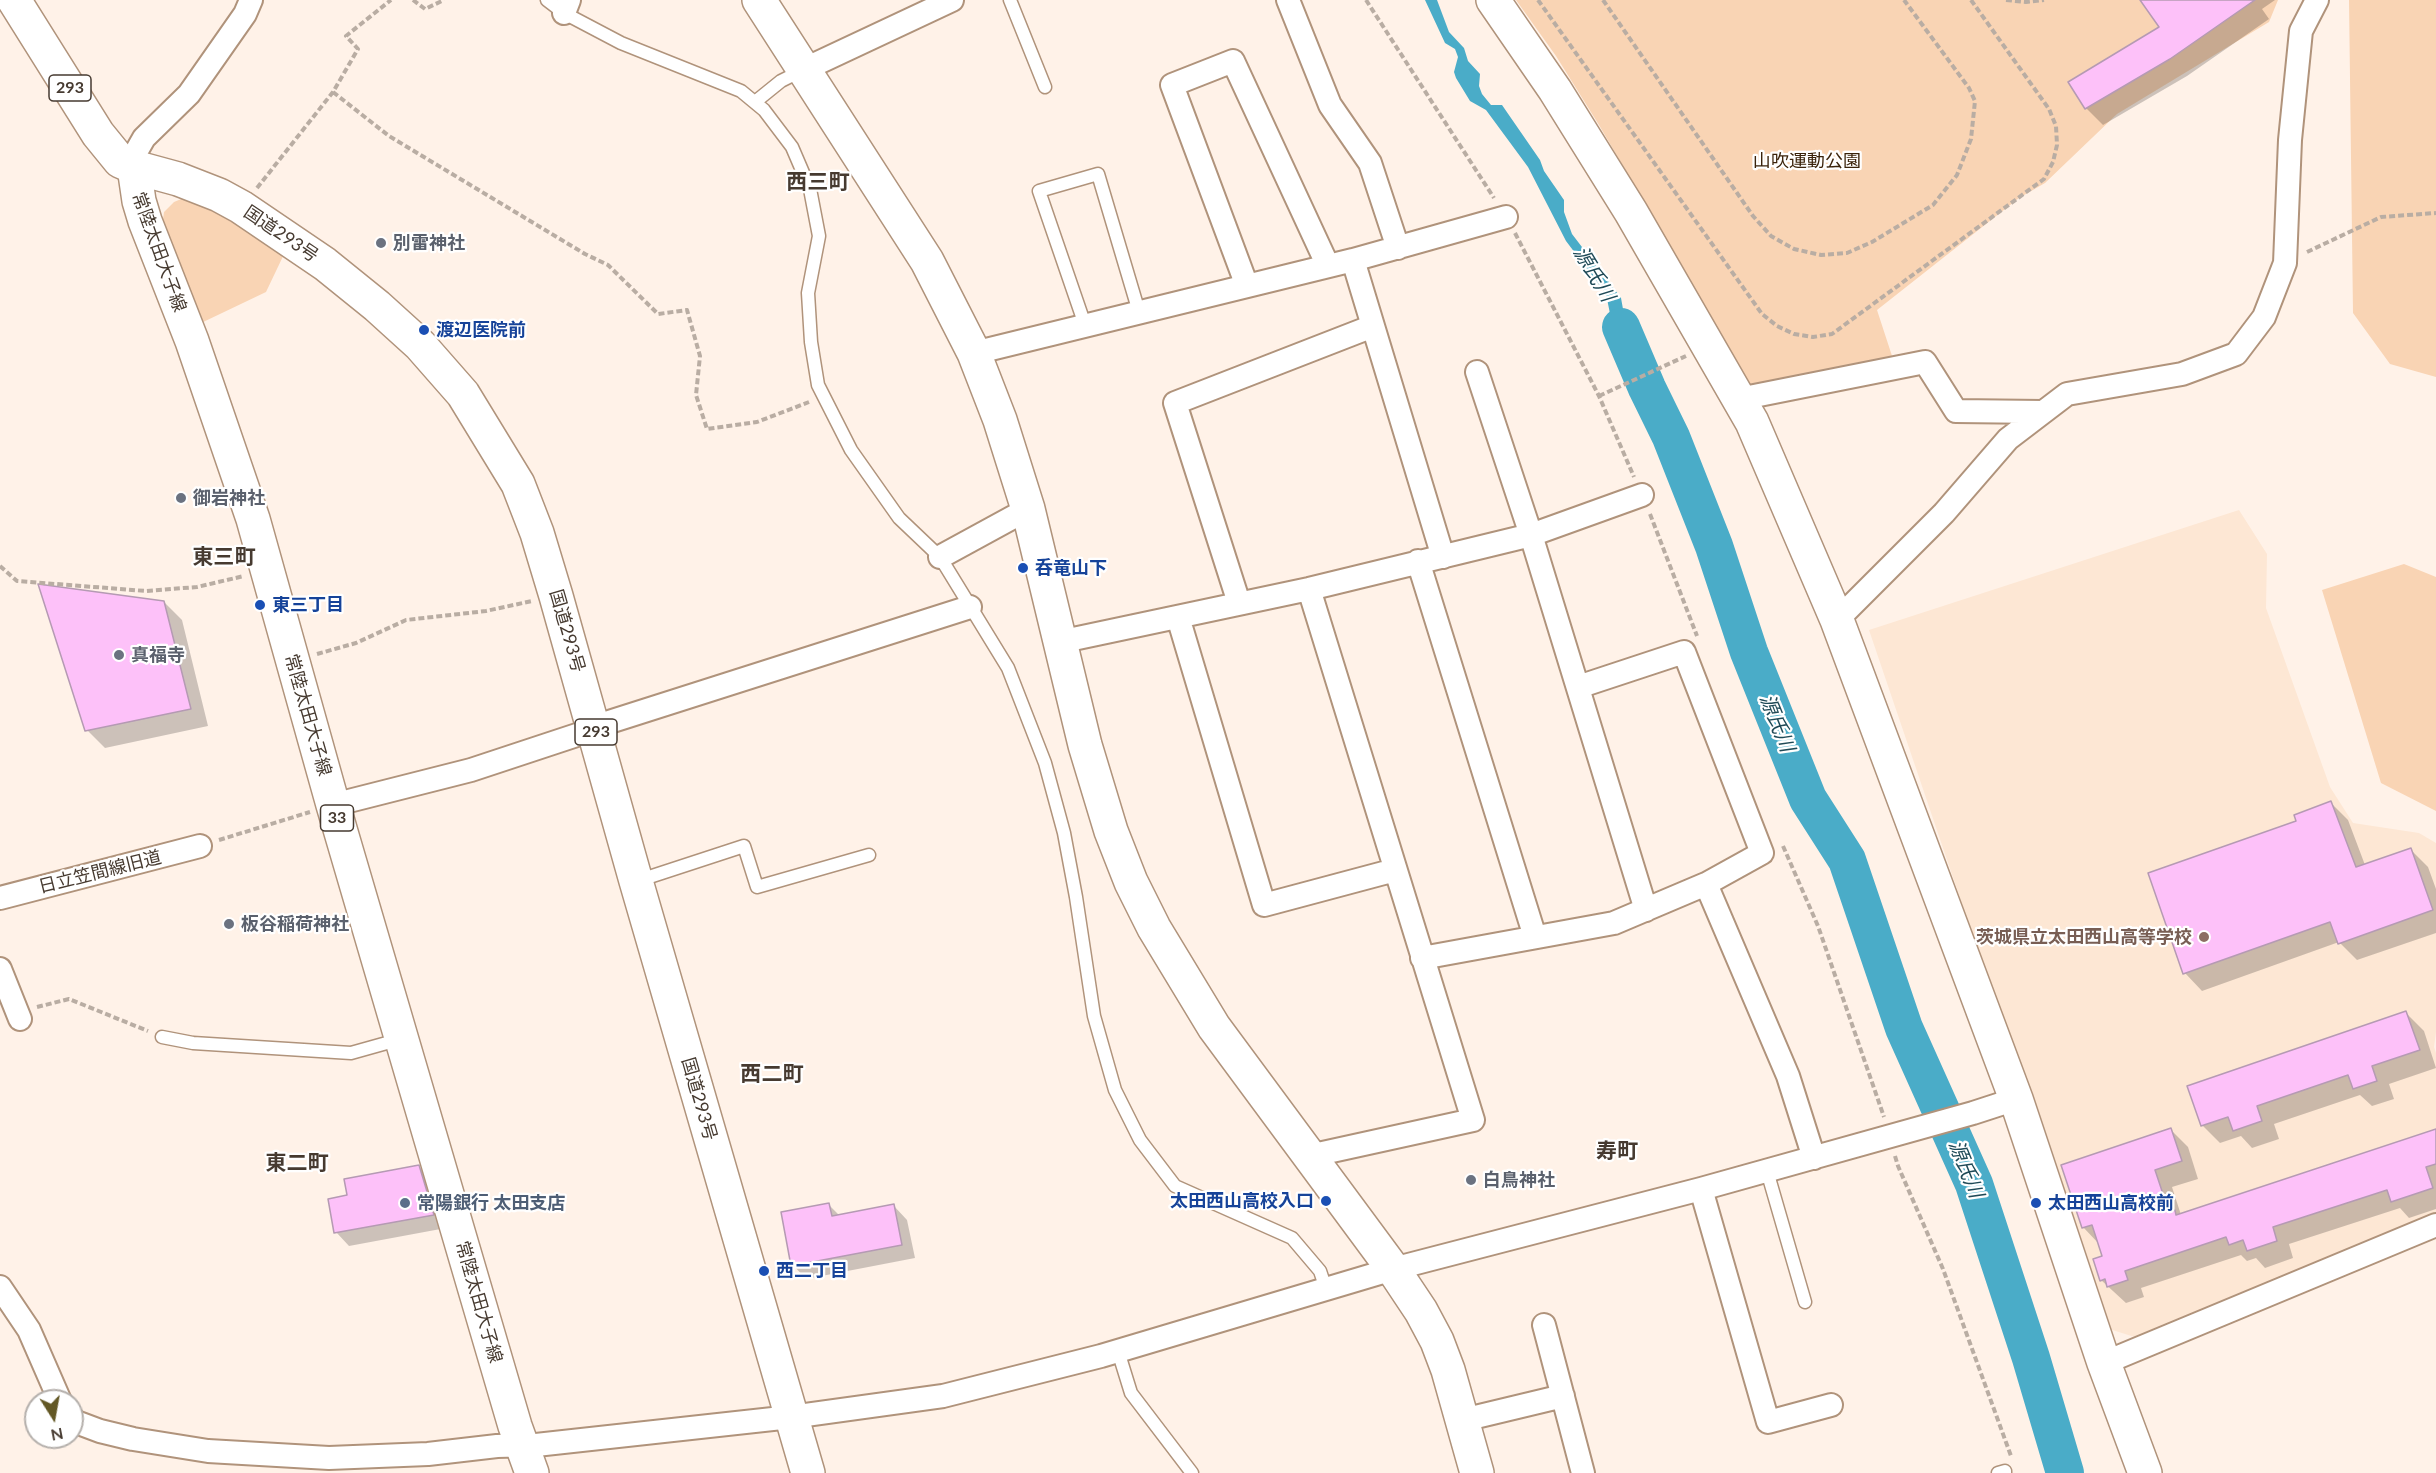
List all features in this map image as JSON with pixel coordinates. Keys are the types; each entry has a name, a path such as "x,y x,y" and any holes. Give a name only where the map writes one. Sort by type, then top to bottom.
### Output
{"main road":[{"name":"国道293号","path":"14,0 108,147 120,161 178,179 242,207 325,264 377,306 420,345 463,394 518,484 537,533 595,729 636,882 807,1473"},
{"path":"759,0 927,261 974,353 1000,420 1028,509 1059,642 1111,831 1154,928 1214,1027 1393,1269 1421,1311 1437,1341 1463,1420 1477,1473"},
{"path":"1493,0 1555,90 1631,212 1739,399 1756,433 1837,620 2016,1099 2104,1363 2145,1473"},
{"name":"常陸太田大子線","path":"134,167 138,201 196,352 250,508 333,805 515,1426 527,1459"}],"street":[{"path":"134,167 136,152 144,138 189,94 245,14 251,0"},
{"path":"805,69 952,0"},
{"path":"1288,0 1330,105 1370,163 1398,248"},
{"path":"1837,620 1944,513 2008,439 2067,394 2182,374 2236,354 2264,317 2285,263 2290,140 2301,31 2317,0"},
{"path":"1247,286 1172,86 1233,61 1328,266"},
{"path":"974,353 1353,260 1506,217"},
{"path":"1353,260 1443,557"},
{"path":"1239,603 1175,403 1373,326"},
{"path":"1739,399 1925,362 1956,411 2043,412"},
{"path":"1477,372 1531,535 1646,910"},
{"path":"1059,642 1309,589 1531,535 1642,495"},
{"path":"939,558 1028,509"},
{"path":"1418,561 1535,937"},
{"path":"1309,589 1473,1120 1309,1156"},
{"path":"333,805 471,770 595,729 603,724 970,607"},
{"path":"1178,617 1264,905 1395,870"},
{"path":"1422,958 1614,923 1706,884 1762,854 1684,652 1578,687"},
{"name":"日立笠間線旧道","path":"0,898 200,846"},
{"path":"1706,884 1788,1076 1815,1158"},
{"path":"0,969 20,1019"},
{"path":"84,1425 133,1440 329,1466 497,1446 527,1459 791,1417 943,1396 1118,1351 1393,1269 1815,1158 2016,1099"},
{"path":"1701,1189 1768,1422 1831,1405"},
{"path":"2104,1363 2436,1225"},
{"path":"0,1287 29,1330 55,1389"},
{"path":"1544,1325 1583,1473"},
{"path":"1463,1420 1563,1396"}],"lane":[{"path":"1010,0 1045,87"},
{"path":"560,4 621,43 741,91 764,110 792,147 810,189 819,236 808,293 811,342 818,385 851,450 900,518 939,558 1008,668 1045,763 1064,833 1094,1016 1115,1090 1140,1140 1175,1186 1292,1238 1320,1271 1326,1289"},
{"path":"755,102 781,81 805,69"},
{"path":"1085,325 1039,191 1098,174 1139,312"},
{"path":"636,882 744,846 757,887 869,855"},
{"path":"162,1037 193,1043 351,1053 403,1039"},
{"path":"1767,1171 1804,1302"},
{"path":"1118,1351 1131,1393 1192,1473"},
{"path":"1998,1473 2005,1471 2005,1473"}],"path":[{"path":"242,207 333,92 358,49 346,36 391,0"},
{"path":"413,0 425,9 444,0"},
{"path":"1538,0 1762,314 1777,327 1794,334 1813,337 1832,334 2044,178 2053,162 2057,145 2056,126 2049,109 1971,0"},
{"path":"1603,0 1753,216 1771,236 1786,245 1821,255 1847,253 1872,242 1933,205 1957,175 1971,139 1975,101 1969,88 1904,0"},
{"path":"2009,0 2044,0"},
{"path":"333,92 389,136 585,254 608,265 658,314 687,310 700,356 696,395 707,429 757,422 824,396"},
{"path":"2285,263 2381,217 2436,213"},
{"path":"1599,396 1674,363"},
{"path":"0,566 17,581 146,591 197,587 249,575"},
{"path":"312,655 356,643 406,620 486,611 556,596"},
{"path":"200,846 333,805"},
{"path":"20,1019 29,1009 69,999 162,1037"}],"shaded area":[{"name":"茨城県立太田西山高等学校","path":"2239,510 2267,554 2266,608 2330,787 2353,823 2419,833 2436,843 2436,1032 2434,1047 2436,1053 2436,1215 2141,1339 2106,1328 1869,630"}],"green space":[{"name":"山吹運動公園","path":"1516,0 2278,0 2269,22 2117,114 2045,183 2019,198 1877,310 1893,359 1755,392 1599,125 1556,56"},
{"path":"2349,0 2436,0 2436,377 2390,364 2353,313"},
{"path":"186,197 203,199 286,250 266,292 199,324 162,227 164,212 174,202"},
{"path":"2404,564 2436,577 2436,811 2381,783 2322,590"}],"water":[{"path":"1425,0 1437,0 1449,32 1464,48 1468,61 1480,74 1479,86 1482,94 1491,105 1502,105 1540,160 1544,171 1564,200 1564,212 1572,234 1621,298 1629,342 1650,369 1635,376 1636,369 1630,355 1616,343 1606,294 1566,241 1528,167 1486,110 1470,101 1454,72 1458,57 1455,49 1445,43"}],"building":[{"path":"2140,0 2255,0 2170,59 2085,109 2068,82 2159,27"},
{"name":"真福寺","path":"38,584 164,601 191,709 85,731"},
{"path":"2331,801 2356,867 2411,848 2433,910 2338,944 2330,922 2183,974 2148,873 2296,821 2294,815"},
{"path":"2406,1011 2420,1050 2372,1066 2377,1081 2353,1089 2348,1075 2257,1106 2262,1121 2233,1131 2228,1117 2201,1126 2187,1086"},
{"path":"2171,1128 2182,1161 2155,1170 2169,1212 2175,1210 2176,1215 2436,1129 2436,1164 2426,1167 2433,1188 2391,1202 2387,1190 2273,1227 2277,1241 2247,1251 2243,1240 2229,1245 2226,1237 2125,1271 2128,1280 2107,1287 2105,1279 2100,1281 2093,1259 2102,1256 2092,1225 2082,1228 2061,1165"},
{"path":"419,1165 434,1215 334,1233 328,1199 347,1195 344,1179"},
{"path":"829,1203 832,1216 894,1204 902,1245 791,1266 781,1212"}],"waterway":[{"name":"源氏川","path":"1621,327 1671,437 1714,546 1749,652 1808,799 1847,860 1904,1028 1974,1184 2031,1358 2065,1473"}],"place":[{"name":"別雷神社","path":"381,243"},
{"name":"渡辺医院前","path":"424,330"},
{"name":"御岩神社","path":"181,498"},
{"name":"呑竜山下","path":"1023,568"},
{"name":"東三丁目","path":"260,605"},
{"name":"真福寺","path":"119,655"},
{"name":"板谷稲荷神社","path":"229,924"},
{"name":"茨城県立太田西山高等学校","path":"2204,937"},
{"name":"白鳥神社","path":"1471,1180"},
{"name":"太田西山高校入口","path":"1326,1201"},
{"name":"常陽銀行 太田支店","path":"405,1203"},
{"name":"太田西山高校前","path":"2036,1203"},
{"name":"西二丁目","path":"764,1271"}],"district":[{"name":"西三町","path":"818,182"},
{"name":"東三町","path":"224,557"},
{"name":"西二町","path":"772,1074"},
{"name":"寿町","path":"1617,1151"},
{"name":"東二町","path":"297,1163"}]}
